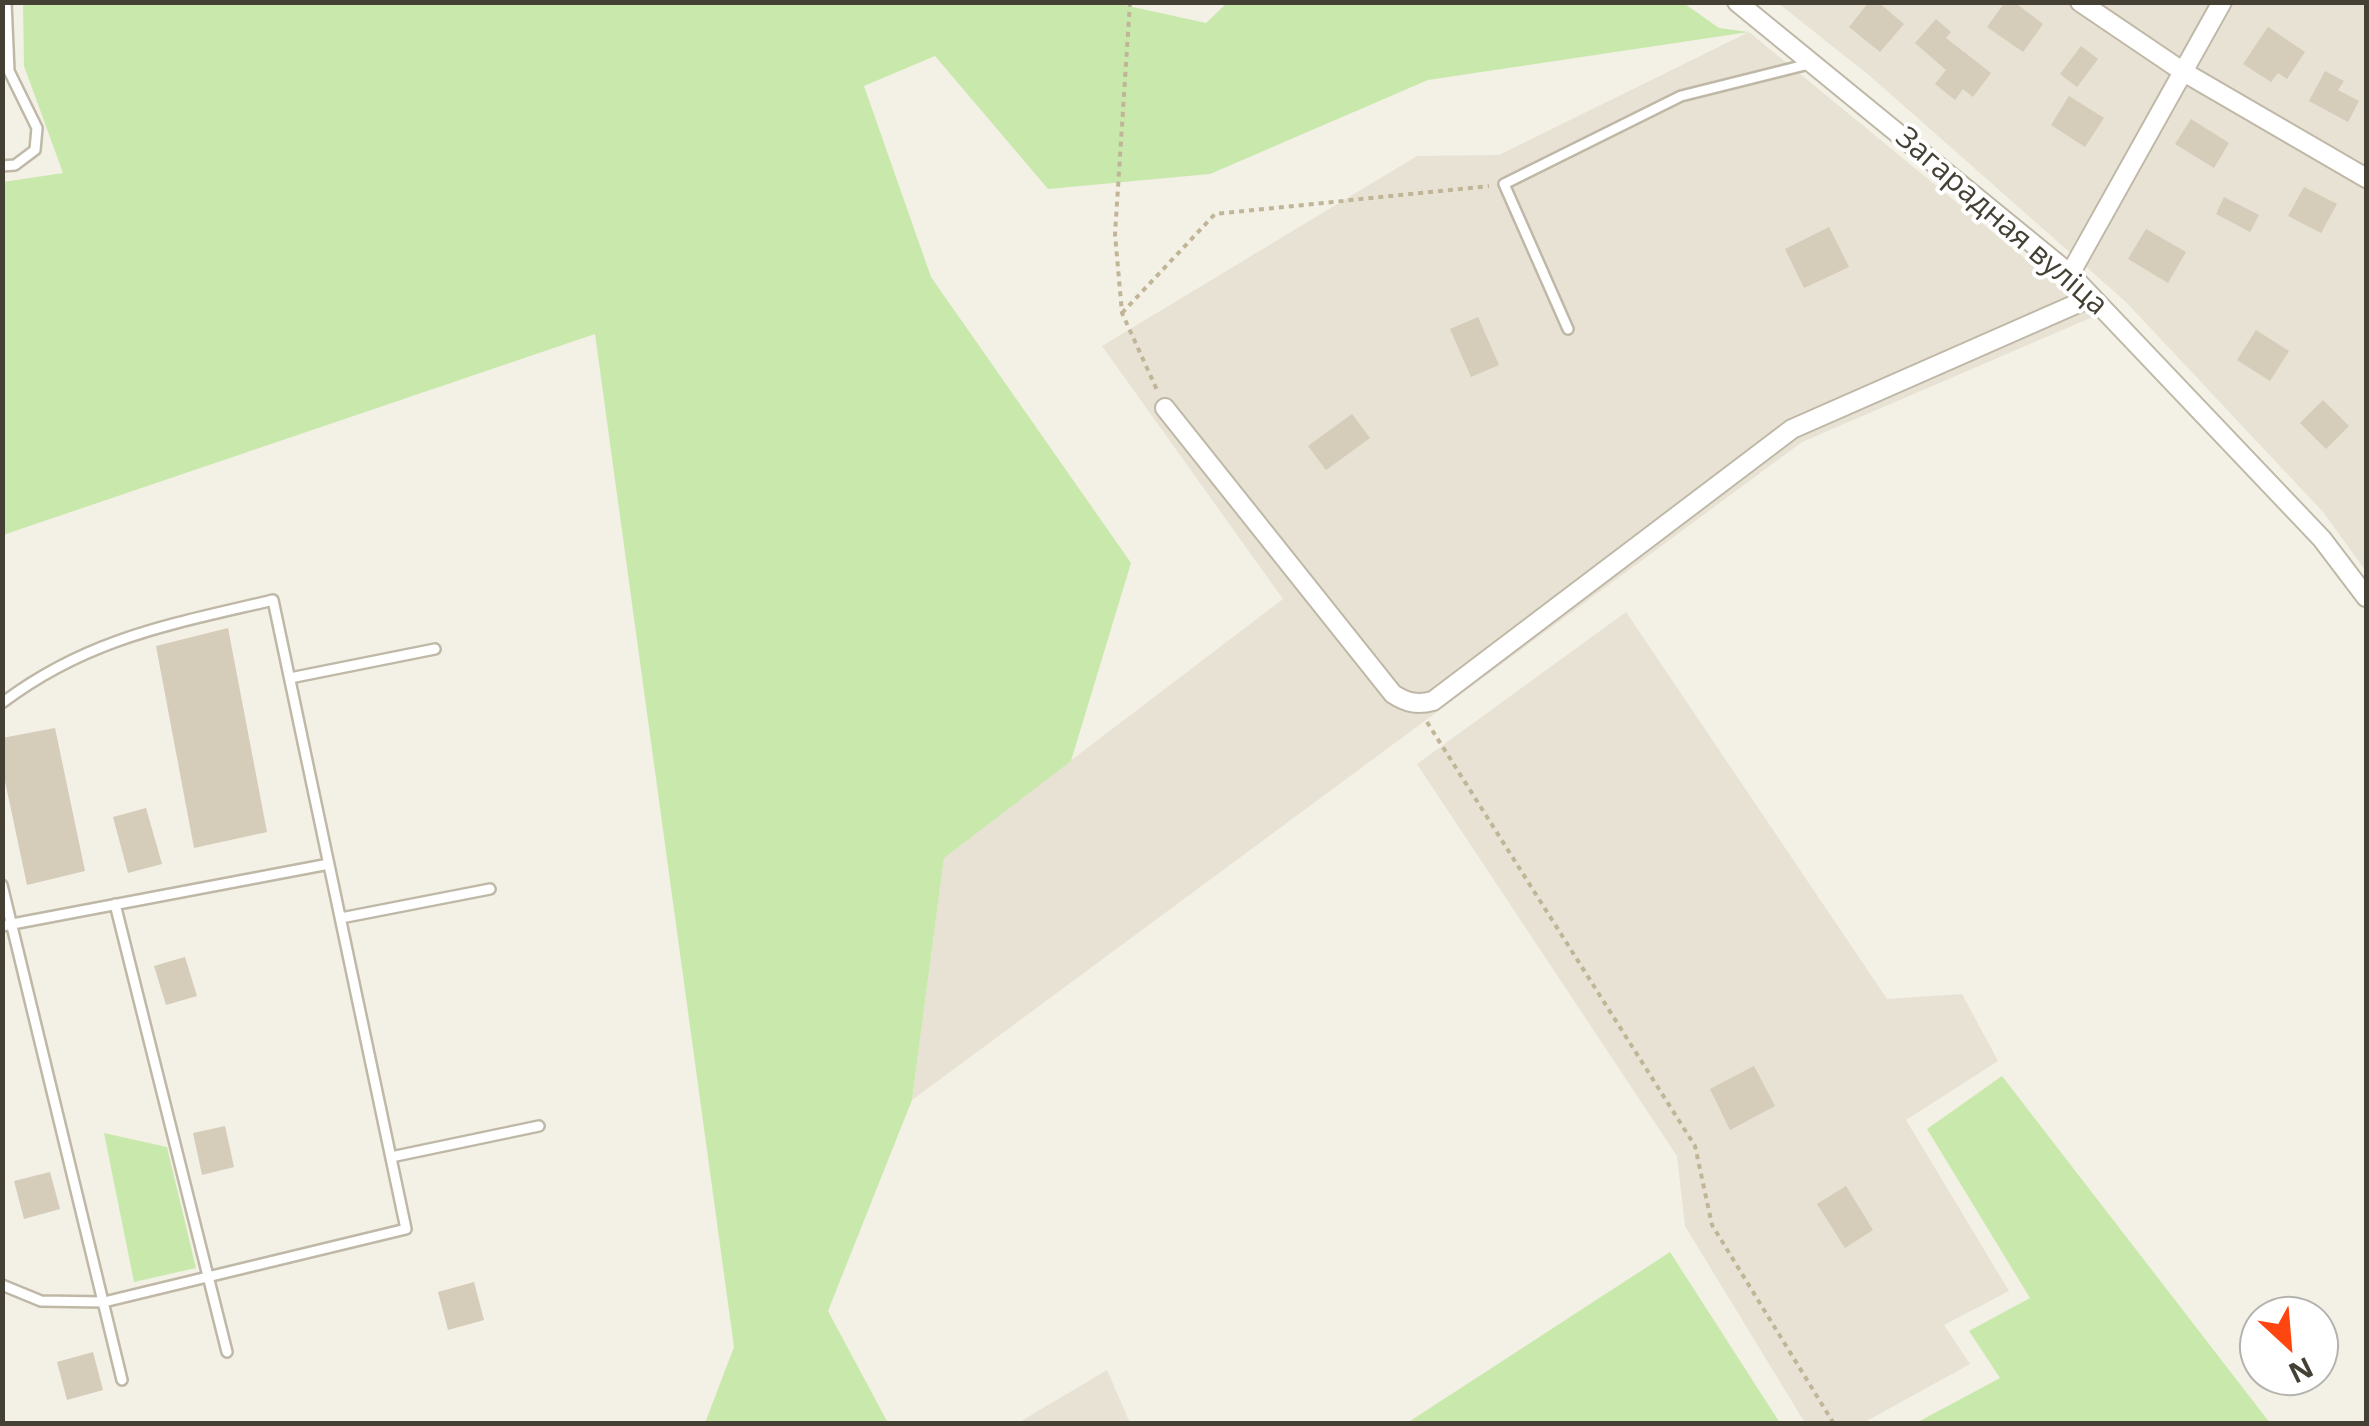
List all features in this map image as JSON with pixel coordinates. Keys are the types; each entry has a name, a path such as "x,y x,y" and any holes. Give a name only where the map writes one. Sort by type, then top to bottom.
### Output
{"street":[{"name":"Загарадная вуліца","path":"1737,2 2070,274 2322,538 2366,597"},
{"path":"2080,2 2182,71 2366,178"},
{"path":"2070,274 2222,2"},
{"path":"1164,408 1393,694 1416,704 1433,701 1792,429 2092,297"}],"lane":[{"path":"2,166 15,165 35,150 38,128 8,71 6,2"},
{"path":"1568,329 1504,184 1681,96 1813,63"},
{"path":"2,703 48,669 139,631 274,600 406,1229 104,1302 41,1302 2,1285"},
{"path":"290,678 434,649"},
{"path":"8,925 329,864"},
{"path":"2,885 8,925 122,1380"},
{"path":"340,918 490,889"},
{"path":"114,904 228,1352"},
{"path":"391,1157 539,1126"}],"path":[{"path":"1130,2 1115,234 1122,313 1164,408"},
{"path":"1122,313 1215,214 1504,184"},
{"path":"1416,704 1695,1146 1712,1226 1834,1424"}],"shaded area":[{"path":"1778,3 2366,3 2366,571 2323,512 2126,302 1870,76"},
{"path":"1749,32 2095,316 1802,442 912,1100 944,857 1283,599 1102,346 1417,156 1499,155"},
{"path":"1626,612 1887,999 1962,994 1998,1061 1906,1120 2009,1291 1944,1325 1970,1364 1863,1423 1805,1423 1685,1226 1677,1156 1417,764"},
{"path":"1107,1370 1130,1423 1018,1423"}],"green space":[{"path":"1228,2 1682,2 1719,28 1749,32 1428,80 1210,174 1048,189 935,56 864,86 931,277 1131,563 1071,761 944,858 912,1100 828,1311 888,1423 705,1423 734,1347 595,334 3,535 3,182 63,173 24,66 23,3 1115,3 1206,23"},
{"path":"2002,1076 2239,1383 2239,1396 2249,1396 2270,1423 1916,1423 2000,1378 1969,1331 2030,1298 1927,1129"},
{"path":"104,1133 167,1147 196,1268 134,1282"},
{"path":"1670,1252 1780,1423 1407,1423"}],"building":[{"path":"1869,2 1878,2 1904,24 1880,52 1849,27"},
{"path":"2005,2 2014,2 2043,24 2023,52 1987,27"},
{"path":"1936,19 1951,32 1946,38 1991,73 1973,97 1963,89 1955,100 1935,84 1946,70 1915,43"},
{"path":"2268,27 2305,52 2287,79 2278,73 2271,82 2243,64"},
{"path":"2081,46 2098,59 2077,87 2060,74"},
{"path":"2325,71 2344,81 2338,90 2359,101 2348,122 2309,101"},
{"path":"2069,96 2104,118 2085,147 2051,125"},
{"path":"2191,119 2229,143 2214,168 2175,144"},
{"path":"2304,187 2337,204 2321,233 2288,216"},
{"path":"2224,197 2259,215 2250,232 2216,214"},
{"path":"1829,227 1849,267 1804,288 1785,249"},
{"path":"2146,229 2186,252 2168,283 2128,259"},
{"path":"1478,317 1499,365 1471,377 1450,329"},
{"path":"2256,330 2289,351 2270,381 2237,360"},
{"path":"2323,400 2349,426 2326,449 2300,423"},
{"path":"1352,414 1370,438 1326,470 1308,446"},
{"path":"228,628 267,832 194,848 156,646"},
{"path":"55,728 85,871 27,885 2,767 2,738"},
{"path":"146,808 162,864 128,873 113,817"},
{"path":"185,957 197,996 166,1005 154,966"},
{"path":"1754,1066 1775,1106 1730,1130 1710,1089"},
{"path":"225,1126 234,1167 202,1175 193,1133"},
{"path":"50,1172 60,1209 24,1219 14,1181"},
{"path":"1846,1186 1873,1230 1845,1248 1817,1204"},
{"path":"474,1282 484,1320 448,1330 438,1292"},
{"path":"93,1352 103,1390 67,1400 57,1362"}]}
